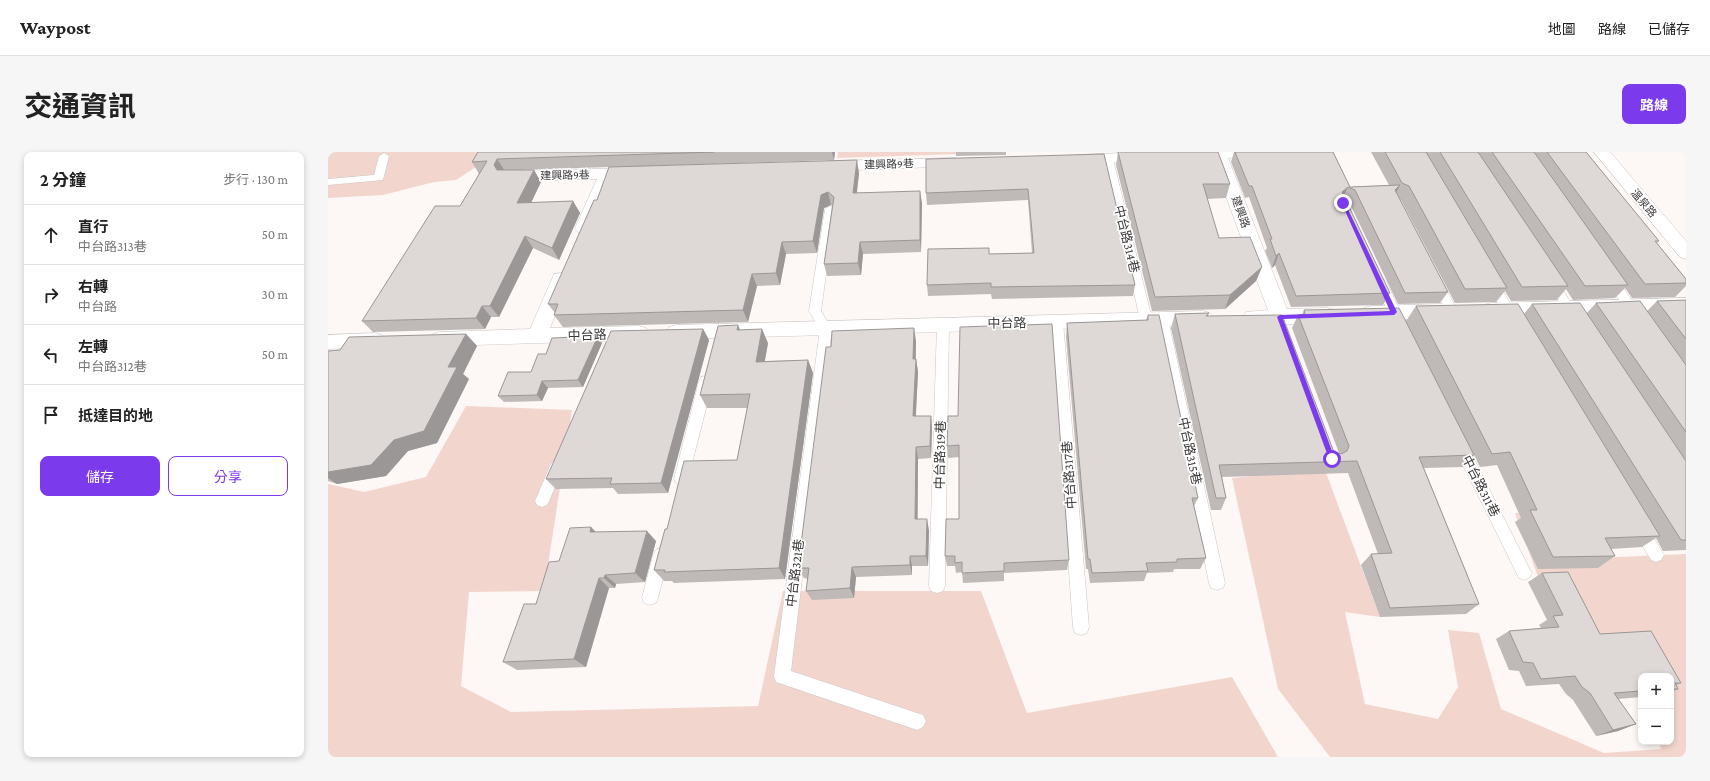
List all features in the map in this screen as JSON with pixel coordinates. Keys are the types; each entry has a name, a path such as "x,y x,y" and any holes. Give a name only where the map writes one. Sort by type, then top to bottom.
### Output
{"street":[{"path":"1061,160 1253,152"},
{"name":"建興路","path":"1218,153 1283,324"},
{"name":"溫泉路","path":"1609,154 1686,253"},
{"name":"建興路9巷","path":"810,167 974,162"},
{"name":"建興路9巷","path":"511,176 654,172"},
{"path":"576,244 607,174"},
{"path":"537,336 567,265"},
{"name":"中台路","path":"421,339 537,336 611,341 717,338 826,328 1154,319 1225,318 1283,324 1352,314 1394,312 1686,305"},
{"path":"328,342 390,340"}],"lane":[{"path":"328,182 378,178 384,156"},
{"name":"中台路314巷","path":"1108,159 1154,319"},
{"path":"826,328 815,311 830,210"},
{"path":"1602,268 1643,324"},
{"path":"1484,269 1520,330"},
{"path":"1543,269 1582,327"},
{"path":"1430,270 1465,311"},
{"path":"1375,272 1405,334"},
{"name":"中台路315巷","path":"1154,319 1217,583"},
{"name":"中台路317巷","path":"1057,322 1081,628"},
{"name":"中台路319巷","path":"937,586 943,325"},
{"name":"中台路321巷","path":"826,328 782,676 917,721"},
{"path":"678,491 709,369"},
{"name":"中台路311巷","path":"1454,432 1524,573"},
{"path":"542,500 561,457"},
{"path":"1632,514 1656,556"},
{"path":"650,598 664,544"}],"shaded area":[{"path":"328,152 486,152 476,167 456,180 434,182 383,195 328,198"},
{"path":"838,152 990,152 990,153 837,158"},
{"path":"466,406 572,410 544,591 469,592 461,686 511,712 758,706 783,591 981,591 1027,713 1232,677 1278,757 328,757 328,484 364,492 426,477"},
{"path":"1325,470 1380,617 1345,612 1365,704 1438,719 1458,687 1448,630 1479,633 1501,709 1604,753 1661,749 1660,745 1674,745 1674,673 1638,673 1638,693 1616,641 1562,643 1515,513 1561,515 1595,558 1686,554 1686,757 1330,757 1278,689 1232,478"}],"building":[{"path":"478,152 714,152 497,159 494,165 497,170 534,170 517,203 573,201 552,248 525,236 490,306 482,306 476,318 362,321 435,206 460,206 487,161 472,162"},
{"path":"1118,152 1218,152 1230,184 1203,184 1219,238 1250,237 1262,267 1230,295 1155,297"},
{"path":"1235,152 1333,152 1350,187 1400,185 1395,190 1448,292 1405,293 1355,190 1348,187 1342,192 1390,293 1296,296 1279,253 1276,256 1270,239 1272,239 1252,186 1249,186"},
{"path":"1385,152 1426,152 1507,288 1465,289 1409,186 1402,183"},
{"path":"1440,152 1478,152 1568,286 1522,287"},
{"path":"1492,152 1534,152 1628,285 1585,286"},
{"path":"1547,152 1586,152 1659,241 1655,241 1686,279 1686,283 1645,284"},
{"path":"1104,154 1135,285 991,287 991,283 927,285 928,249 989,248 989,254 1034,253 1028,189 926,193 926,159"},
{"path":"857,160 853,193 920,191 920,240 860,242 858,263 824,264 834,197 828,192 821,195 813,241 782,242 776,273 752,274 743,310 554,315 558,304 548,304 594,200 597,200 609,167"},
{"path":"1686,300 1686,339 1657,301"},
{"path":"1640,301 1686,365 1686,432 1596,303"},
{"path":"1580,303 1686,461 1686,540 1681,540 1532,304"},
{"path":"1518,304 1660,536 1605,538 1615,556 1553,557 1530,510 1537,510 1510,452 1492,454 1416,306"},
{"path":"1399,308 1474,455 1419,457 1479,604 1390,608 1371,554 1392,553 1357,461 1219,465 1226,498 1216,498 1175,314 1209,313 1206,316 1282,315 1334,452 1341,454 1347,451 1349,446 1298,315 1305,314 1304,310"},
{"path":"1148,315 1159,315 1198,498 1192,498 1206,558 1177,559 1177,562 1146,563 1148,571 1092,573 1090,559 1088,559 1067,323 1148,320"},
{"path":"1052,324 1069,560 1004,563 1004,571 962,573 962,562 955,563 955,556 945,556 946,519 959,519 959,445 947,446 948,416 958,416 960,327"},
{"path":"738,325 737,330 762,329 756,362 808,360 779,568 664,572 665,570 654,570 665,529 667,529 684,461 737,460 750,394 700,395 718,326"},
{"path":"914,328 913,359 916,359 913,416 931,416 930,446 916,447 915,519 927,519 926,556 910,556 910,565 852,567 850,588 806,591 809,568 798,568 826,347 831,347 832,331"},
{"path":"703,329 661,483 610,484 612,478 546,479 611,331"},
{"path":"466,334 448,367 457,367 424,431 394,440 371,465 328,472 328,351 340,350 349,337"},
{"path":"598,336 578,380 542,381 537,395 498,396 508,372 531,372 538,354 546,354 552,338"},
{"path":"591,527 590,532 647,531 635,573 605,575 604,578 599,578 574,659 503,662 524,604 536,604 549,562 559,561 570,528"},
{"path":"1568,572 1600,634 1651,631 1681,683 1675,683 1678,689 1674,689 1674,673 1638,673 1638,691 1614,693 1636,724 1613,730 1590,693 1582,687 1575,676 1541,679 1533,663 1523,662 1509,631 1559,627 1553,616 1563,615 1542,573"}],"route":[{"path":"1332,459 1280,317 1394,312 1343,203"}]}
